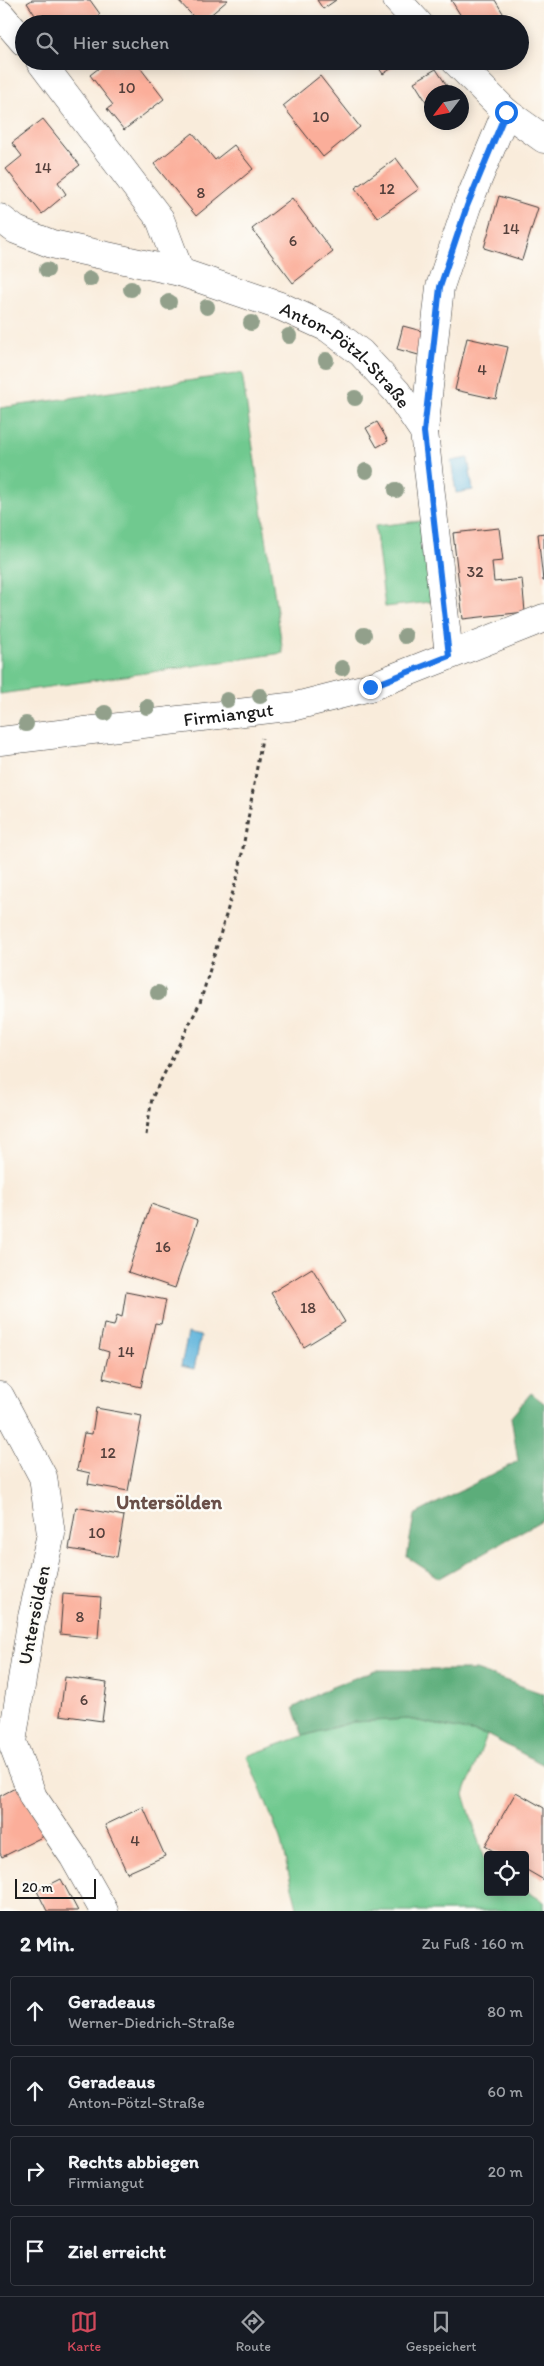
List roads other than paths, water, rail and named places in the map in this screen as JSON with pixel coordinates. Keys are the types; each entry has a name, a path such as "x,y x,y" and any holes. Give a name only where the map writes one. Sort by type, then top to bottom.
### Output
{"street":[{"path":"397,0 411,15"},
{"path":"0,14 15,32"},
{"path":"47,70 160,219 180,272"},
{"path":"464,70 506,112 544,139"},
{"path":"424,432 440,287 467,206 506,112"},
{"name":"Anton-Pötzl-Straße","path":"0,218 16,230 52,244 180,272 280,306 328,328 361,353 397,392 424,432 449,656"},
{"name":"Firmiangut","path":"0,741 28,736 296,706 370,687 544,618"},
{"name":"Untersölden","path":"0,1396 43,1477 51,1534 32,1617 12,1742 33,1797 73,1856 104,1911"}],"water":[{"path":"468,458 473,490 456,493 451,461"},
{"path":"188,1333 201,1336 194,1369 181,1366"}],"district":[{"name":"Untersölden","path":"169,1502"}]}
